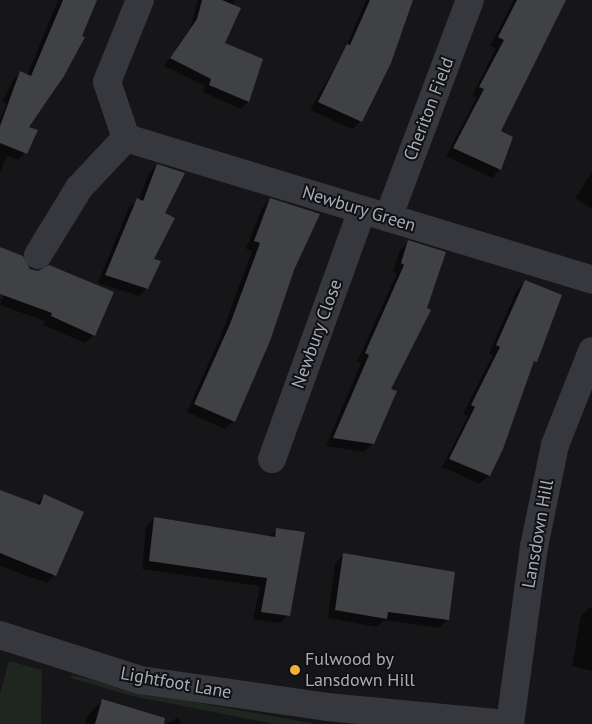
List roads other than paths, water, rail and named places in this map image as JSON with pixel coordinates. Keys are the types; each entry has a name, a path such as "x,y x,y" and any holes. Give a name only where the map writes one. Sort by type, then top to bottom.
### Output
{"street":[{"path":"38,255 79,188 126,138 107,82 140,0"},
{"name":"Cheriton Field","path":"388,218 470,0"},
{"name":"Newbury Green","path":"126,138 592,280"},
{"name":"Newbury Close","path":"272,459 362,210"},
{"name":"Lansdown Hill","path":"508,724 534,547 553,454 591,356"},
{"name":"Lightfoot Lane","path":"0,635 140,680 336,715 508,724"}],"place":[{"name":"Fulwood by Lansdown Hill","path":"295,670"}]}
